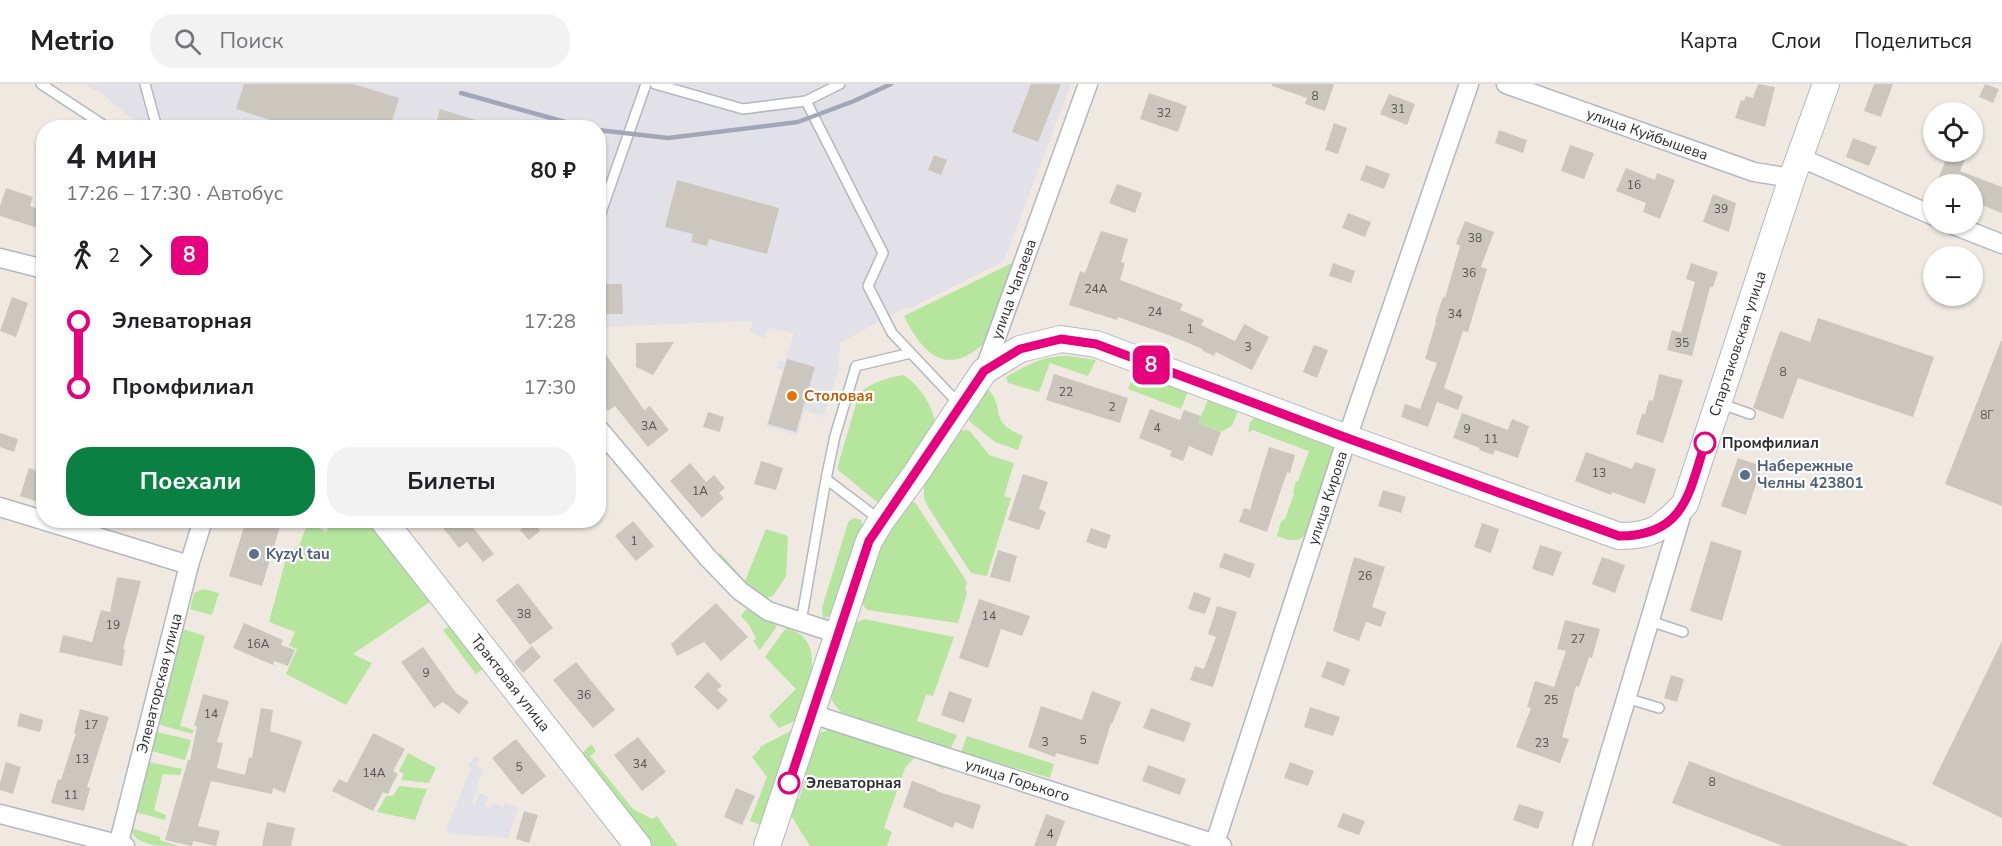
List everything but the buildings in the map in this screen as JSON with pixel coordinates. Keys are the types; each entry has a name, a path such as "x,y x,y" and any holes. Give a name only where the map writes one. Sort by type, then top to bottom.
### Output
{"street":[{"name":"улица Чапаева","path":"767,846 869,541 984,371 1088,84"},
{"name":"улица Кирова","path":"1217,845 1347,438 1469,84"},
{"name":"улица Куйбышева","path":"1506,84 1754,172 1795,168 1923,212"},
{"name":"Спартаковская улица","path":"1582,846 1685,504 1795,168 1826,84"},
{"path":"1976,234 2002,244"},
{"path":"0,258 36,267"},
{"path":"984,371 1020,349 1061,339 1096,344 1619,536 1640,536 1663,527 1685,504"},
{"path":"606,437 708,558 740,591 768,611 838,634"},
{"path":"0,507 36,518"},
{"path":"68,528 189,565"},
{"name":"Элеваторская улица","path":"120,845 189,565 201,528"},
{"name":"Трактовая улица","path":"389,528 638,846"},
{"name":"улица Горького","path":"812,714 1217,845"},
{"path":"0,814 120,845"}],"lane":[{"path":"41,84 96,120"},
{"path":"145,84 156,120"},
{"path":"606,198 646,84"},
{"path":"655,84 743,110 806,101 840,84"},
{"path":"806,101 883,253 868,286 892,333 961,405"},
{"path":"801,622 835,436 856,366 910,353"},
{"path":"1718,402 1750,414"},
{"path":"826,479 881,521"},
{"path":"1650,621 1683,632"},
{"path":"1626,698 1659,708"}],"shaded area":[{"path":"85,84 1071,84 1004,261 910,308 904,308 840,343 839,369 823,417 805,410 797,435 766,426 783,371 776,368 779,361 785,362 794,333 769,328 764,338 750,332 753,321 606,327 606,120 134,120 102,94"},
{"path":"474,756 480,759 476,766 483,769 472,804 475,805 479,793 489,797 484,806 490,808 494,803 503,808 505,802 518,808 508,839 451,834 446,829 471,768 468,766"}],"green space":[{"path":"1014,262 994,326 980,347 955,360 936,356 928,351 914,334 904,316"},
{"path":"1068,356 1096,360 1088,376 1050,363 1039,392 1008,383 1006,377 1029,365 1051,357"},
{"path":"1135,372 1189,389 1181,409 1128,389"},
{"path":"903,375 924,396 935,423 886,499 877,502 838,470 838,465 859,394 885,379"},
{"path":"989,390 994,397 1001,420 1012,431 1023,436 1018,450 995,442 969,421 968,417 984,391"},
{"path":"1209,398 1239,409 1232,426 1221,432 1198,423"},
{"path":"1255,417 1332,444 1333,454 1306,534 1299,539 1289,540 1277,536 1309,451 1252,430 1248,433 1250,422"},
{"path":"957,431 970,431 989,455 1014,463 1004,496 1011,498 987,576 971,573 924,498 924,484"},
{"path":"915,502 967,582 965,589 967,593 958,623 867,610 859,600 878,545 909,503"},
{"path":"855,518 861,520 864,530 834,613 823,619 822,608 847,526 849,521"},
{"path":"306,528 319,528 326,532 329,528 374,528 430,602 353,654 372,663 346,705 286,674 297,649 289,646 295,632 269,622 287,555 300,544"},
{"path":"766,529 788,536 786,576 773,596 762,599 715,557 720,553 745,581"},
{"path":"203,589 219,593 212,615 190,609 194,593"},
{"path":"746,609 777,626 760,650 753,641 756,638 749,625 741,616"},
{"path":"864,619 954,637 933,696 926,695 917,721 957,735 951,748 843,713 834,704 830,691 837,661 851,625"},
{"path":"450,625 484,668 476,674 443,630"},
{"path":"786,628 801,635 809,645 812,666 797,720 779,728 769,716 796,689 765,657"},
{"path":"183,629 205,636 180,726 194,730 192,734 157,724"},
{"path":"833,728 945,764 944,769 915,757 905,768 884,828 892,832 887,846 810,846 790,814 796,799 799,799 806,776 802,774 817,734"},
{"path":"794,729 762,825 750,821 767,777 752,757 760,747"},
{"path":"157,732 191,740 185,760 152,751"},
{"path":"967,736 1054,764 1050,778 961,752"},
{"path":"591,744 596,751 590,756 633,809 652,819 657,816 678,846 648,846 579,756"},
{"path":"408,753 436,768 429,783 401,780 404,774 399,771"},
{"path":"148,762 182,769 180,775 163,774 154,810 166,815 165,820 135,812"},
{"path":"399,786 427,789 415,820 377,812 386,796 393,796"},
{"path":"131,828 160,837 160,840 178,846 142,842 133,834"}],"railway":[{"path":"606,131 668,138 798,122 891,84"},
{"path":"461,93 558,120"}],"bus line":[{"name":"8","path":"789,783 869,541 984,371 1020,349 1061,339 1096,344 1619,536 1640,536 1663,527 1685,504 1705,443"}],"place":[{"name":"Столовая","path":"792,396"},
{"name":"Промфилиал","path":"1705,443"},
{"name":"Набережные Челны 423801","path":"1745,475"},
{"name":"Kyzyl tau","path":"254,554"},
{"name":"Элеваторная","path":"789,783"}]}
